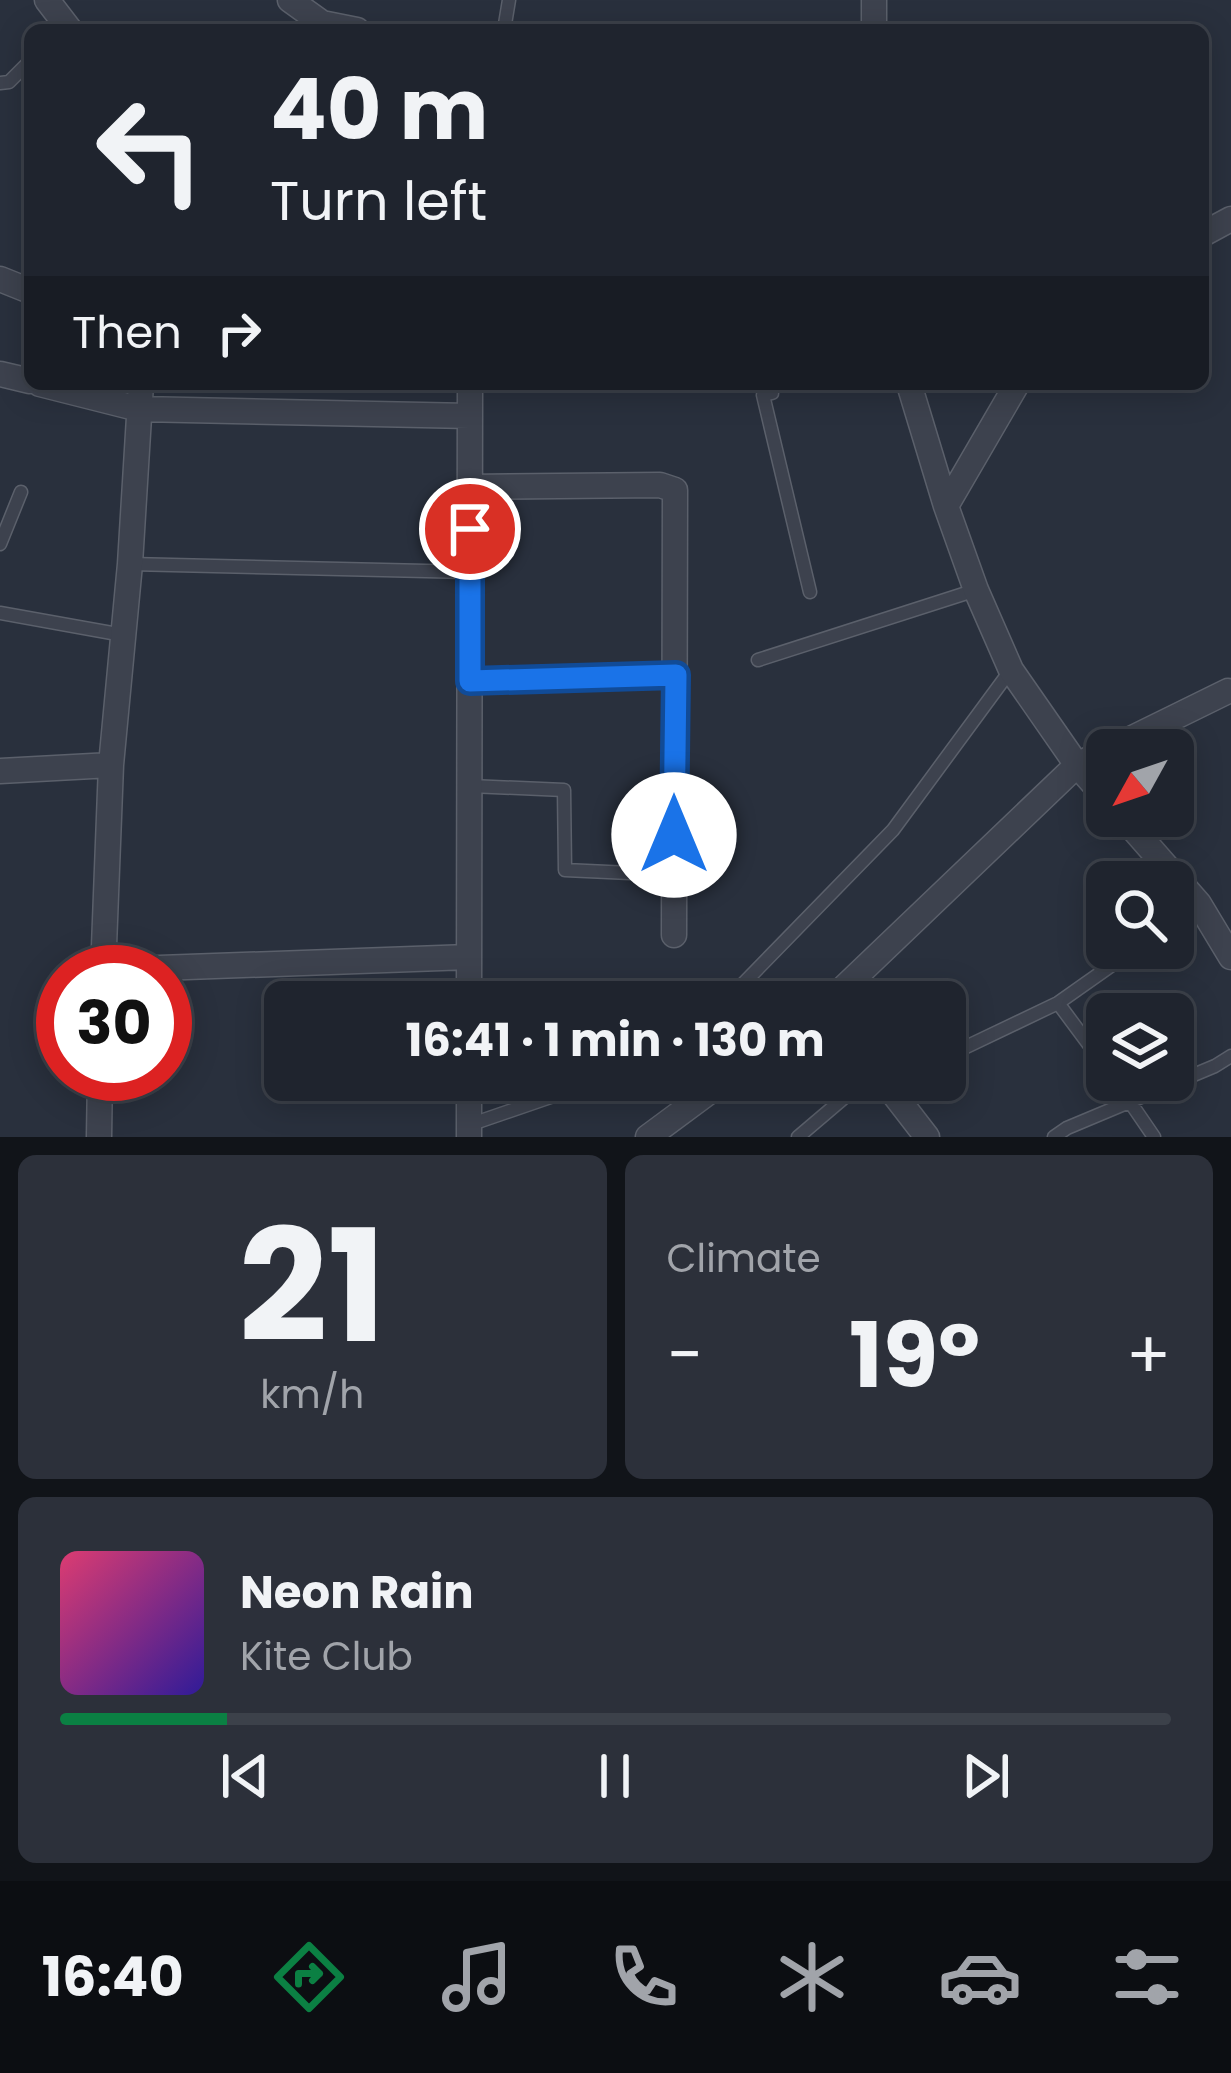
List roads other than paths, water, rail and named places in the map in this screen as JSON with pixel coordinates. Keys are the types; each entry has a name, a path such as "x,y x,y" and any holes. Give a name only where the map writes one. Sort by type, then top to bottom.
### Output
{"street":[{"path":"290,0 318,24"},
{"path":"86,390 470,416"},
{"path":"470,390 470,981"},
{"path":"911,390 976,590 1011,670 1086,775"},
{"path":"946,506 1014,390"},
{"path":"105,945 110,765 130,564 140,397"},
{"path":"470,487 660,485 675,490 674,935"},
{"path":"1151,729 1228,692"},
{"path":"851,981 1086,760"},
{"path":"0,771 110,765"},
{"path":"1142,837 1213,910 1231,957"},
{"path":"192,968 470,957"},
{"path":"99,1137 100,1101"},
{"path":"469,1131 470,1101"},
{"path":"648,1137 697,1101"},
{"path":"898,1101 926,1137"}],"lane":[{"path":"0,82 9,82 24,67"},
{"path":"772,390 763,395 810,592"},
{"path":"0,544 21,492"},
{"path":"130,564 470,572"},
{"path":"758,660 976,590"},
{"path":"0,614 124,635"},
{"path":"746,981 893,830 1011,670"},
{"path":"470,681 676,675"},
{"path":"470,786 564,790 565,869 674,875"},
{"path":"966,1047 1058,1003 1106,969"},
{"path":"1058,1003 1086,1041"},
{"path":"1054,1137 1231,1056"},
{"path":"469,1131 546,1101"},
{"path":"797,1137 852,1101"},
{"path":"1132,1102 1154,1137"}]}
